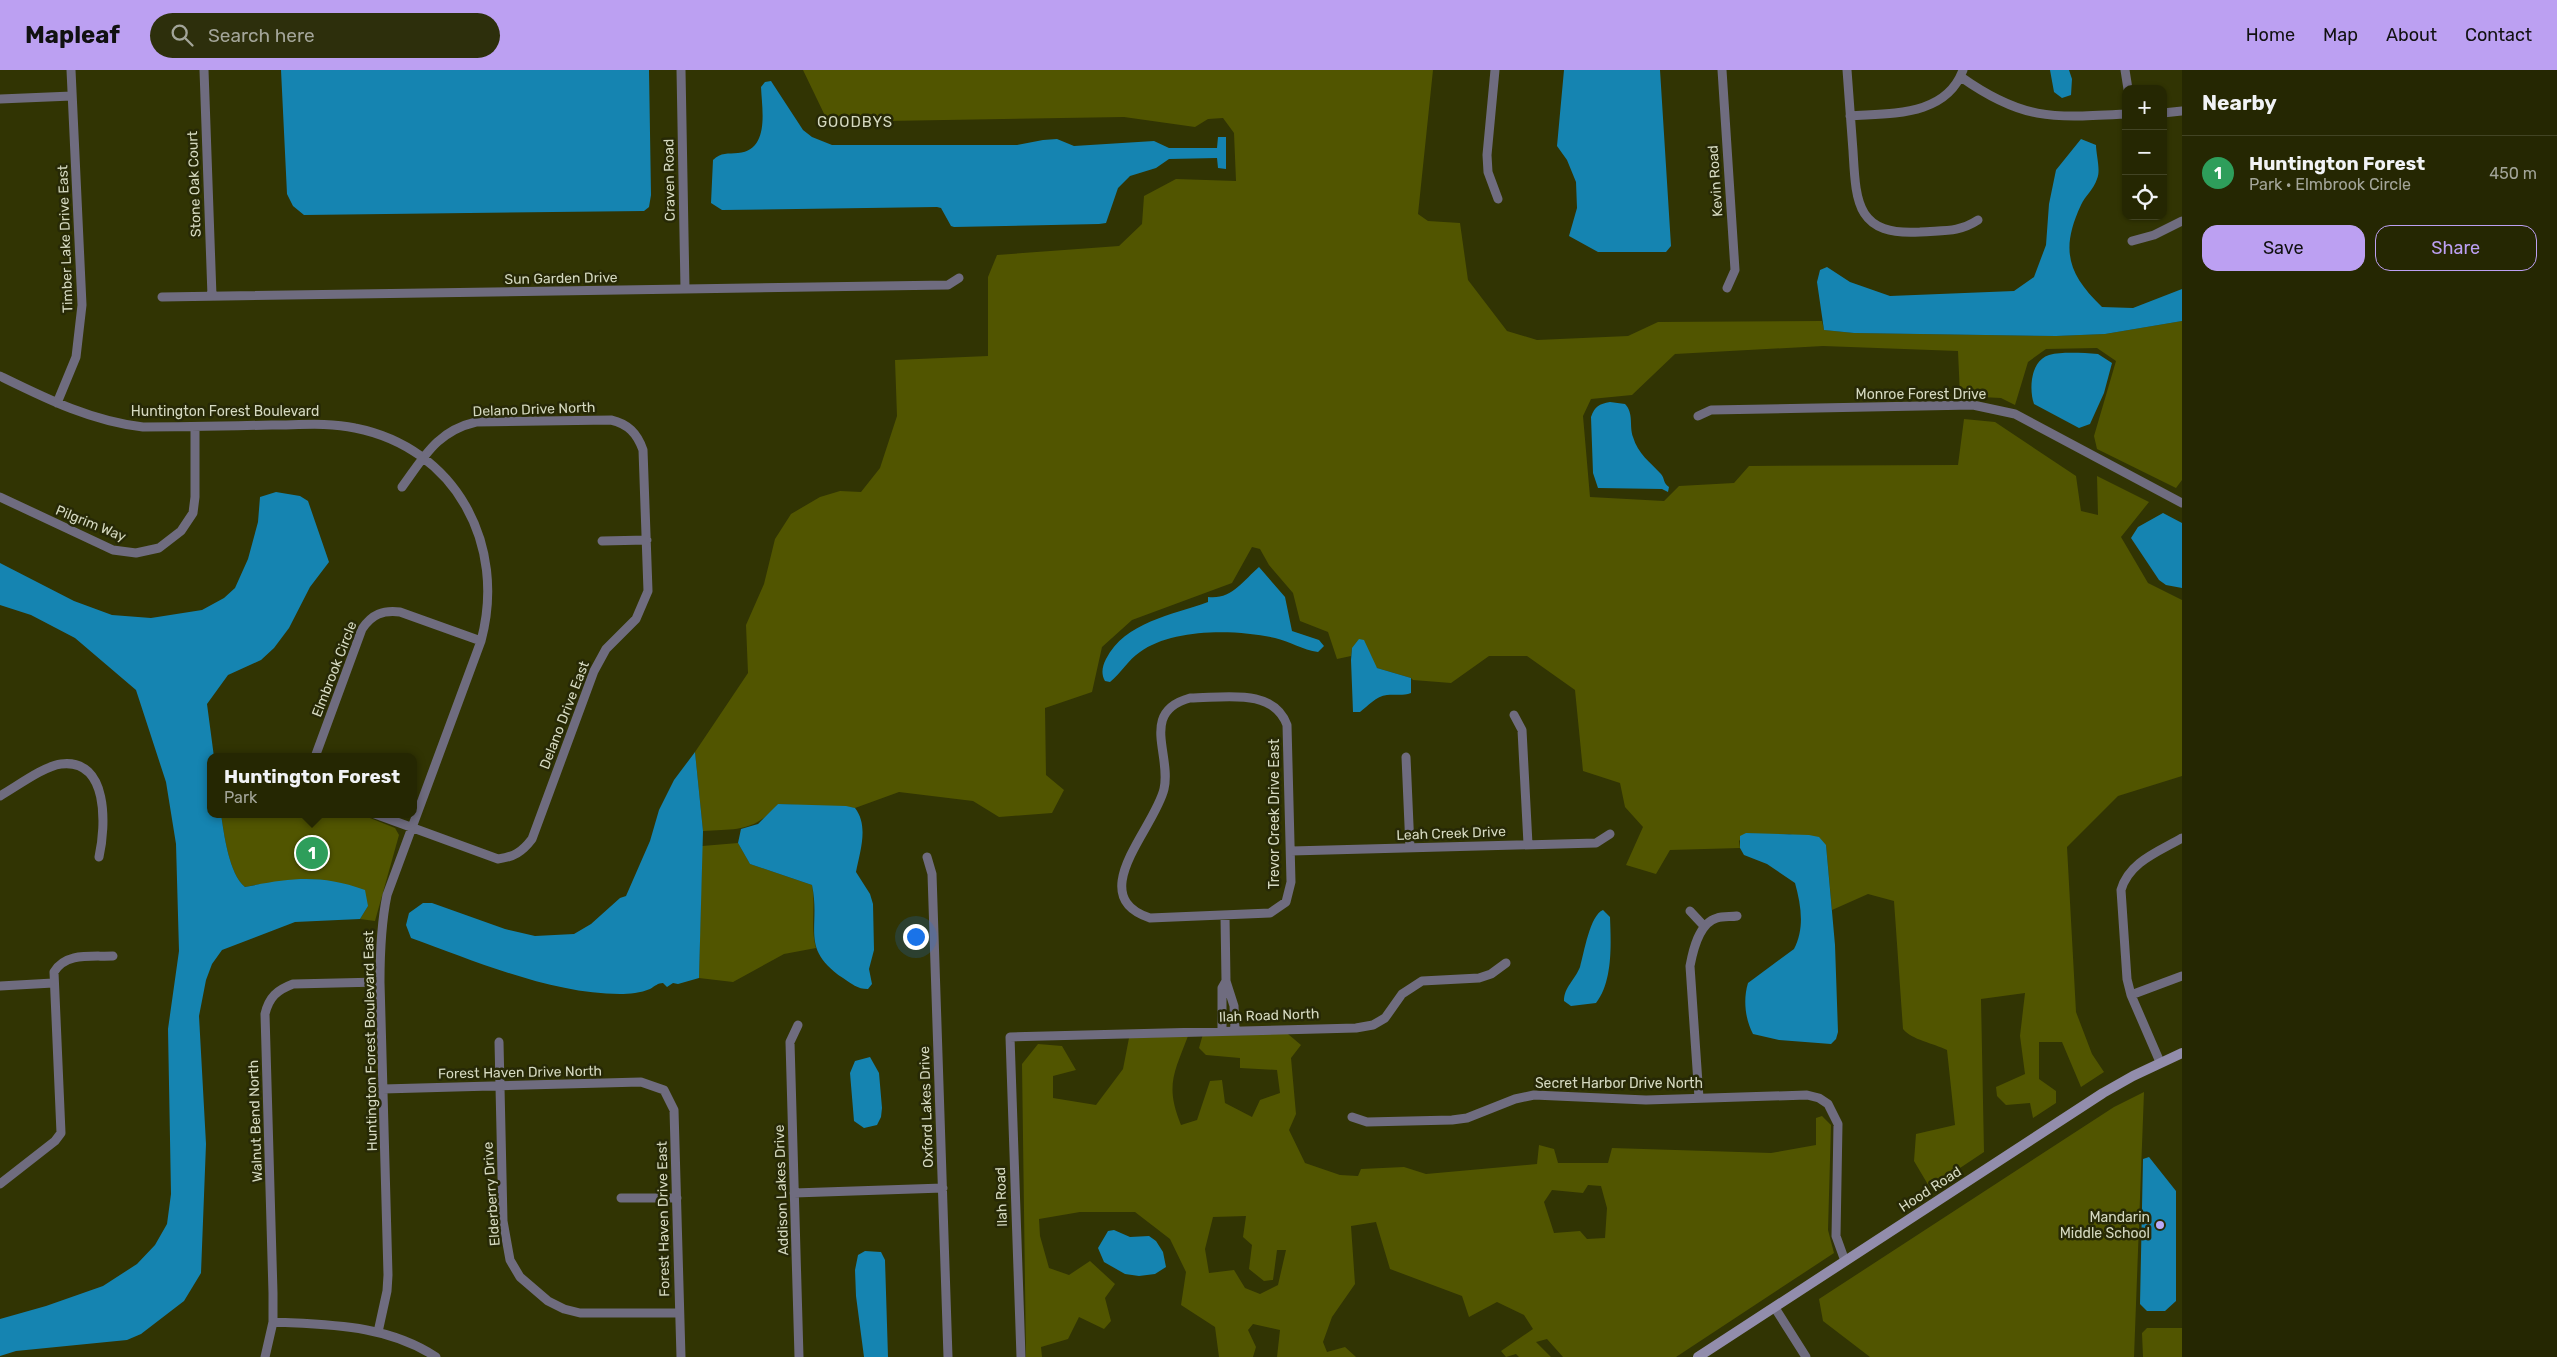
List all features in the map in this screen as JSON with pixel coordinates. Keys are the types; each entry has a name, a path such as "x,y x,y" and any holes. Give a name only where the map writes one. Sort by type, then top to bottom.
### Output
{"street":[{"name":"Timber Lake Drive East","path":"57,403 76,357 81,320 71,70"},
{"name":"Stone Oak Court","path":"204,70 212,296"},
{"name":"Craven Road","path":"681,70 685,289"},
{"path":"1495,70 1488,172 1498,199"},
{"name":"Kevin Road","path":"1722,70 1735,270 1727,288"},
{"path":"1847,70 1856,194 1862,210 1873,223 1898,233 1963,229 1978,220"},
{"path":"2125,70 2127,85"},
{"path":"1850,116 1914,111 1933,104 1946,94 1962,74 1990,96 2020,110 2034,114 2053,116 2122,114"},
{"path":"0,99 72,96"},
{"path":"2167,113 2182,111"},
{"path":"2132,241 2154,235 2182,221"},
{"name":"Sun Garden Drive","path":"162,297 948,285 959,278"},
{"name":"Huntington Forest Boulevard","path":"0,376 57,403 120,424 143,427 338,425 373,432 392,440 422,459"},
{"name":"Monroe Forest Drive","path":"1698,416 1711,410 1973,405 1992,408 2016,414 2182,503"},
{"name":"Delano Drive North","path":"402,487 438,440 448,432 476,422 610,420 628,427"},
{"name":"Pilgrim Way","path":"0,497 113,550 136,553 159,548 181,532 193,513 195,497 195,427"},
{"name":"Delano Drive East","path":"412,828 498,859 516,855 524,850 532,839 594,671 606,649 642,610 648,590 643,450 635,433 628,427"},
{"name":"Huntington Forest Boulevard East","path":"417,814 481,641 487,617 489,590 488,569 479,532 457,492 422,459"},
{"path":"602,541 647,540"},
{"name":"Elmbrook Circle","path":"316,753 362,629 368,620 377,614 390,611 400,612 481,641"},
{"name":"Trevor Creek Drive East","path":"1190,698 1255,698 1267,701 1283,714 1287,725 1291,851 1291,882 1286,902 1270,914 1150,918 1138,914 1129,906 1121,886 1122,876 1164,791 1165,781 1160,732 1162,720 1169,709 1178,701 1190,698"},
{"path":"1514,715 1522,730 1528,844"},
{"path":"1406,757 1410,848"},
{"path":"0,796 59,764 73,764 88,771 96,780 99,788 104,836 99,857"},
{"path":"386,818 412,828"},
{"name":"Huntington Forest Boulevard East","path":"378,1332 387,1291 388,1275 380,945 384,912 416,818"},
{"name":"Leah Creek Drive","path":"1291,851 1596,843 1610,834"},
{"path":"2160,1062 2131,995 2127,979 2120,890 2125,877 2133,866 2182,838"},
{"name":"Oxford Lakes Drive","path":"926,857 932,874 948,1357"},
{"path":"1690,911 1704,926"},
{"path":"1225,916 1226,981 1234,1006 1235,1030"},
{"path":"1698,1098 1690,966 1694,947 1704,926 1715,918 1737,916"},
{"path":"0,1184 55,1141 61,1133 54,972 59,964 68,958 113,956"},
{"name":"Ilah Road North","path":"1010,1037 1356,1028 1373,1024 1390,1014 1402,994 1422,981 1479,978 1491,974 1506,963"},
{"path":"2131,995 2182,976"},
{"path":"1222,1030 1222,988 1226,981"},
{"name":"Walnut Bend North","path":"265,1357 272,1322 265,1014 268,1002 282,988 293,984 380,982"},
{"path":"0,986 53,983"},
{"name":"Addison Lakes Drive","path":"798,1025 790,1042 799,1357"},
{"name":"Ilah Road","path":"1010,1037 1021,1357"},
{"name":"Elderberry Drive","path":"499,1042 505,1241 510,1260 520,1277 548,1301 580,1313 679,1313"},
{"name":"Hood Road","path":"1698,1357 2103,1093 2160,1062 2182,1053"},
{"name":"Forest Haven Drive North","path":"383,1089 641,1082 658,1087"},
{"name":"Forest Haven Drive East","path":"658,1087 668,1096 674,1110 681,1357"},
{"name":"Secret Harbor Drive North","path":"1352,1117 1367,1122 1452,1120 1467,1118 1515,1099 1534,1095 1646,1100 1807,1095 1819,1098 1828,1104 1835,1113 1838,1124 1836,1236 1845,1261"},
{"path":"794,1193 943,1188"},
{"path":"621,1198 677,1198"},
{"path":"1775,1308 1806,1357"},
{"path":"272,1322 356,1327 410,1342 436,1357"}],"shaded area":[{"path":"803,70 1433,70 1418,214 1428,221 1460,223 1468,280 1507,331 1537,340 1628,336 1658,322 1822,321 1824,330 1854,333 2056,336 2105,334 2182,321 2182,480 2176,488 2097,449 2094,436 2116,361 2097,348 2046,349 2028,362 2015,405 2001,398 1960,396 1958,351 1823,346 1675,354 1632,395 1591,399 1583,416 1590,497 1664,501 1679,486 1734,483 1749,466 1958,465 1964,419 1995,422 2076,476 2081,511 2098,515 2097,476 2149,502 2121,537 2148,583 2182,600 2182,776 2118,796 2067,847 2076,1012 2092,1054 2104,1072 2081,1087 2062,1042 2039,1042 2039,1079 2056,1091 2056,1103 2033,1118 2030,1103 2006,1105 1997,1096 1996,1087 2025,1074 2020,1036 2025,993 1981,999 1984,1152 1930,1188 1914,1161 1916,1134 1955,1125 1947,1050 1917,1039 1903,1029 1894,901 1868,894 1832,910 1826,845 1789,834 1776,836 1746,833 1739,841 1740,848 1670,850 1656,874 1626,865 1643,827 1625,807 1620,783 1583,771 1575,690 1527,656 1489,656 1451,683 1413,680 1377,668 1352,648 1351,656 1337,659 1328,632 1300,621 1293,593 1269,565 1260,549 1252,547 1232,583 1132,620 1102,647 1092,692 1045,708 1046,775 1064,790 1052,813 999,817 973,801 899,792 855,808 778,804 761,820 745,827 703,831 695,752 748,673 746,625 764,584 775,539 791,514 820,497 840,491 861,492 880,468 897,416 895,360 988,356 988,277 997,255 1119,246 1142,224 1144,196 1176,179 1236,181 1234,133 1223,118 1208,119 1195,127 1124,117 828,122"},
{"path":"222,818 370,818 395,828 399,835 375,921 360,919 368,906 260,884 245,887 235,873"},
{"path":"738,843 750,864 812,885 813,932 816,948 784,954 733,982 699,978 702,846"},
{"path":"1203,1034 1288,1034 1301,1045 1291,1058 1296,1114 1289,1130 1305,1163 1340,1175 1358,1176 1361,1169 1404,1167 1426,1174 1537,1164 1539,1145 1554,1149 1558,1163 1608,1163 1612,1148 1771,1153 1816,1145 1816,1118 1822,1116 1831,1125 1828,1230 1834,1253 1676,1357 1563,1357 1547,1339 1536,1342 1551,1357 1519,1357 1516,1354 1506,1357 1501,1351 1533,1329 1524,1315 1497,1302 1469,1317 1462,1296 1390,1269 1376,1222 1351,1226 1355,1284 1332,1317 1323,1342 1327,1352 1345,1347 1356,1357 1277,1357 1280,1330 1253,1324 1248,1330 1256,1347 1253,1357 1219,1357 1215,1327 1181,1305 1186,1272 1170,1239 1135,1212 1080,1212 1039,1219 1040,1236 1049,1268 1069,1275 1090,1261 1115,1284 1105,1298 1111,1321 1104,1329 1079,1317 1068,1339 1041,1347 1042,1357 1026,1357 1022,1064 1038,1044 1062,1046 1076,1070 1053,1076 1053,1098 1096,1105 1123,1069 1129,1038 1188,1036 1175,1070 1172,1089 1173,1100 1181,1125 1197,1120 1210,1081 1222,1080 1225,1103 1252,1117 1260,1100 1280,1093 1277,1070 1240,1068 1240,1058 1206,1055 1199,1048","holes":["1588,1185 1601,1186 1607,1208 1605,1238 1587,1239 1580,1231 1554,1233 1544,1202 1552,1190 1583,1193","1246,1216 1243,1237 1252,1245 1249,1269 1264,1281 1273,1280 1277,1250 1286,1250 1278,1285 1260,1294 1245,1288 1234,1270 1209,1273 1205,1249 1213,1217"]},
{"path":"2144,1092 2134,1357 1870,1357 1823,1321 1819,1299 2114,1107"},
{"path":"2147,1328 2182,1328 2182,1357 2143,1357 2142,1333"}],"water":[{"path":"281,70 649,70 651,195 649,207 644,211 304,215 293,206 287,194"},
{"path":"1564,70 1660,70 1671,246 1666,252 1598,252 1569,236 1577,208 1576,182 1567,160 1557,146"},
{"path":"2050,70 2069,70 2072,79 2071,95 2062,98 2054,92"},
{"path":"771,81 803,130 812,137 832,145 1017,145 1057,139 1074,146 1154,141 1169,148 1217,148 1218,137 1226,137 1226,169 1218,168 1217,158 1169,159 1156,168 1130,176 1118,188 1106,223 1099,224 954,227 951,226 941,208 937,207 722,210 711,203 713,160 722,155 748,150 755,145 760,137 762,128 761,87 765,82"},
{"path":"2081,139 2096,145 2099,172 2096,183 2081,205 2074,221 2071,235 2069,248 2071,260 2081,283 2102,307 2133,308 2182,289 2182,321 2105,334 2056,336 1854,333 1824,330 1817,282 1820,270 1827,267 1850,282 1890,296 2014,291 2034,277 2046,245 2049,204 2056,170"},
{"path":"2098,354 2112,363 2104,393 2090,424 2079,428 2034,404 2032,398 2032,376 2038,363 2049,355"},
{"path":"1610,402 1625,404 1628,408 1635,443 1641,453 1662,476 1669,487 1668,492 1662,489 1598,488 1593,473 1591,417 1598,406"},
{"path":"276,492 300,496 308,501 329,562 310,587 289,628 274,648 261,660 228,675 207,704 213,753 207,753 207,818 222,818 231,863 239,881 245,887 277,881 305,879 333,882 365,890 368,906 360,919 295,922 222,950 212,964 206,980 199,1016 206,1144 201,1273 184,1301 141,1334 127,1340 16,1351 0,1356 0,1319 46,1306 103,1286 137,1264 155,1245 167,1224 171,1194 168,1029 179,951 176,844 166,782 136,690 75,638 31,615 0,605 0,563 74,601 112,615 151,618 202,610 224,598 235,588 248,559 258,522 260,497"},
{"path":"2163,513 2182,523 2182,588 2166,585 2159,580 2131,538 2138,527"},
{"path":"1259,567 1285,597 1292,631 1319,640 1324,646 1318,652 1280,639 1260,635 1224,632 1187,635 1169,638 1153,644 1136,655 1110,682 1105,681 1103,668 1106,659 1114,646 1125,636 1137,628 1165,616 1208,602 1208,597 1223,596 1230,593"},
{"path":"1359,639 1364,640 1377,668 1411,678 1411,693 1383,696 1376,699 1360,712 1353,712 1351,660 1352,648"},
{"path":"695,752 703,831 699,978 678,984 673,983 667,987 663,983 635,993 594,993 514,975 411,938 406,925 409,913 423,903 432,903 505,929 535,936 574,934 591,924 620,898 626,896 650,841 659,810 674,780"},
{"path":"778,804 846,806 855,808 859,815 863,831 856,872 870,894 873,904 874,950 869,969 872,984 868,989 858,987 849,982 829,967 821,957 816,947 814,936 812,885 750,864 738,843 741,829 758,824"},
{"path":"1746,833 1809,835 1819,837 1826,845 1835,945 1838,1032 1836,1039 1831,1044 1779,1040 1753,1034 1750,1028 1745,1002 1748,983 1794,949 1800,933 1801,916 1795,883 1767,864 1744,855 1740,848 1740,836"},
{"path":"1603,910 1610,917 1610,962 1606,984 1596,1003 1571,1006 1564,1001 1564,996 1580,967 1594,919"},
{"path":"870,1057 879,1073 882,1108 881,1117 877,1125 864,1128 854,1121 850,1073 855,1061"},
{"path":"2149,1157 2176,1191 2176,1301 2165,1311 2147,1311 2140,1304 2143,1159"},
{"path":"1114,1230 1130,1237 1149,1236 1156,1241 1163,1252 1166,1267 1155,1274 1139,1276 1125,1274 1104,1262 1098,1248 1108,1231"},
{"path":"865,1251 881,1252 885,1260 888,1357 864,1357 856,1296 855,1270 858,1255"}],"place":[{"name":"Huntington Forest","path":"312,853"},
{"name":"Mandarin Middle School","path":"2160,1225"}],"district":[{"name":"GOODBYS","path":"855,122"}]}
